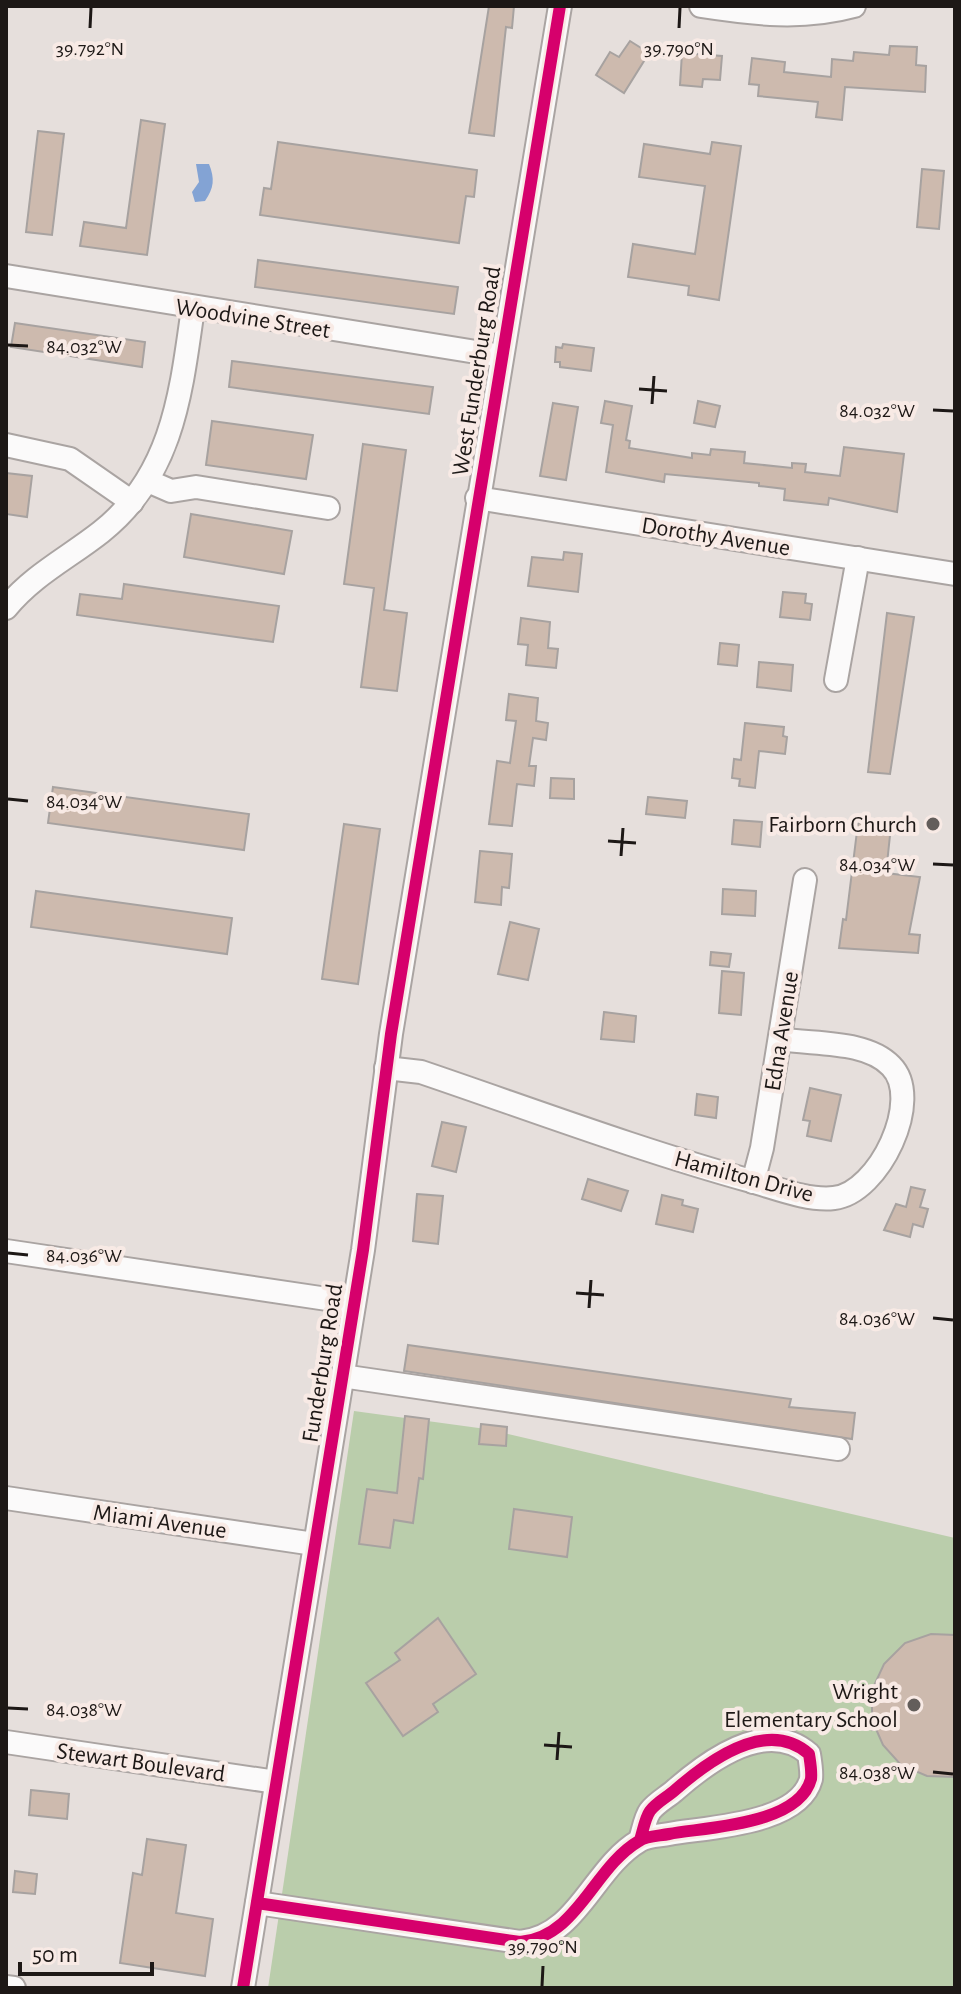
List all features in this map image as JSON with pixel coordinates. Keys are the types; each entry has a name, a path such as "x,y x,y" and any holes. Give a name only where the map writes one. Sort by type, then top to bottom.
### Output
{"street":[{"name":"West Funderburg Road","path":"437,744 560,6"},
{"path":"701,6 780,16 824,13 854,6"},
{"name":"Woodvine Street","path":"6,276 501,356"},
{"path":"6,608 31,580 103,531 148,481 167,442 179,406 193,308"},
{"path":"6,445 70,459 132,502"},
{"path":"148,481 171,491 196,487 328,508"},
{"name":"Dorothy Avenue","path":"477,498 955,574"},
{"path":"836,680 858,558"},
{"name":"Funderburg Road","path":"243,1988 354,1303 386,1068 437,744"},
{"name":"Edna Avenue","path":"753,1182 805,880"},
{"name":"Hamilton Drive","path":"386,1068 421,1072 753,1182 830,1199 858,1190 884,1161 900,1108 898,1077 881,1058 856,1049 780,1039"},
{"path":"6,1251 354,1303"},
{"path":"342,1376 838,1449"},
{"name":"Miami Avenue","path":"6,1498 314,1544"},
{"path":"257,1903 520,1942 536,1941 560,1926 615,1862 640,1840 649,1812 696,1772 742,1745 774,1739 796,1743 809,1754 811,1777 802,1797 785,1810 737,1824 640,1840"},
{"name":"Stewart Boulevard","path":"6,1742 276,1782"},
{"path":"6,1987 14,1988"}],"green space":[{"path":"354,1411 486,1429 955,1538 955,1988 268,1988"}],"water":[{"path":"196,164 209,164 212,174 212,188 205,201 195,202 192,192 199,182"}],"building":[{"path":"489,6 514,6 512,28 506,27 494,136 469,133"},
{"path":"630,41 649,53 624,93 596,75 610,52 619,57"},
{"path":"890,46 917,47 916,65 926,66 925,92 845,87 842,120 816,117 818,102 758,96 759,85 749,84 752,58 785,62 784,72 831,77 832,59 853,61 854,52 889,55"},
{"path":"682,53 722,56 720,80 703,79 702,87 680,85"},
{"path":"141,120 165,124 147,255 80,246 84,222 126,228"},
{"path":"38,131 64,134 52,235 26,232"},
{"path":"278,142 477,170 474,197 466,196 459,243 260,215 264,188 271,189"},
{"path":"712,142 741,146 719,300 688,295 689,286 628,277 633,244 695,254 705,186 639,177 644,144 710,154"},
{"path":"922,169 944,171 939,229 917,227"},
{"path":"258,260 458,287 454,314 255,287"},
{"path":"15,323 145,342 142,367 11,347"},
{"path":"563,344 594,348 591,371 560,367 560,362 555,362 556,347 562,348"},
{"path":"232,361 433,387 429,414 229,387"},
{"path":"605,401 632,406 626,440 630,441 629,448 692,458 692,453 710,455 711,449 745,452 744,463 792,468 792,463 806,464 805,472 840,476 844,447 904,454 897,512 829,498 828,505 784,500 785,489 759,486 759,483 665,474 664,482 606,472 613,425 601,423"},
{"path":"698,401 720,406 715,427 694,423"},
{"path":"553,403 578,407 566,480 540,476"},
{"path":"212,421 313,435 306,479 206,465"},
{"path":"363,444 406,450 384,610 407,613 397,691 361,687 374,588 344,584"},
{"path":"6,473 32,476 27,517 6,514"},
{"path":"191,514 292,531 284,574 184,557"},
{"path":"564,552 582,554 578,592 528,586 532,557 563,560"},
{"path":"124,584 279,606 273,642 77,615 80,594 122,599"},
{"path":"783,592 806,594 805,603 812,604 810,620 780,617"},
{"path":"887,613 914,617 890,774 868,772"},
{"path":"521,618 550,622 548,648 558,649 556,668 526,665 528,645 518,644"},
{"path":"720,643 739,645 737,666 718,664"},
{"path":"759,662 793,665 791,691 757,687"},
{"path":"509,694 538,698 536,721 548,723 546,740 533,738 529,766 536,766 534,786 517,784 512,826 489,824 497,761 510,763 516,721 506,720"},
{"path":"745,723 784,727 783,736 787,737 785,754 759,751 755,788 739,786 740,779 732,778 734,759 741,760"},
{"path":"551,778 574,779 574,799 550,798"},
{"path":"53,787 249,814 244,850 48,823"},
{"path":"648,797 687,801 685,818 646,814"},
{"path":"734,820 762,822 760,847 732,844"},
{"path":"858,823 891,826 886,873 920,877 909,934 920,935 918,953 839,948 843,919 846,920"},
{"path":"344,824 380,829 358,984 322,979"},
{"path":"480,851 512,854 509,888 502,887 501,905 475,902"},
{"path":"723,889 756,891 755,916 722,914"},
{"path":"36,891 232,918 227,954 31,927"},
{"path":"510,922 539,929 528,980 498,974"},
{"path":"711,952 731,954 729,967 710,965"},
{"path":"722,971 744,973 741,1015 719,1013"},
{"path":"604,1012 636,1016 634,1042 601,1039"},
{"path":"810,1088 841,1095 831,1141 807,1136 810,1121 803,1120"},
{"path":"697,1094 718,1097 716,1118 695,1115"},
{"path":"442,1122 466,1127 456,1172 432,1166"},
{"path":"588,1179 628,1191 621,1211 582,1199"},
{"path":"911,1187 925,1190 920,1207 928,1209 923,1227 913,1224 910,1237 884,1230 896,1204 906,1207"},
{"path":"417,1194 443,1196 438,1244 413,1241"},
{"path":"662,1195 683,1200 682,1205 698,1209 693,1232 656,1224"},
{"path":"408,1345 791,1399 789,1407 855,1413 852,1439 404,1371"},
{"path":"405,1416 429,1419 423,1479 419,1478 413,1523 394,1520 390,1548 359,1544 367,1489 397,1493"},
{"path":"481,1424 507,1427 506,1446 479,1444"},
{"path":"514,1509 572,1517 567,1557 509,1549"},
{"path":"438,1618 476,1674 433,1704 438,1712 403,1736 366,1683 400,1660 395,1653"},
{"name":"Wright Elementary School","path":"931,1634 955,1635 955,1777 927,1776 901,1765 883,1745 876,1729 872,1730 872,1690 884,1664 905,1643"},
{"path":"31,1790 69,1794 67,1819 29,1815"},
{"path":"147,1839 186,1845 176,1913 213,1919 205,1976 120,1963 133,1873 142,1875"},
{"path":"15,1871 37,1874 35,1894 13,1892"}],"cycle path":[{"path":"243,1988 363,1250 391,1034 560,6"},
{"path":"257,1903 520,1942 540,1937 557,1928 571,1915 609,1867 642,1839 750,1821 789,1806 803,1794 811,1779 809,1754 793,1744 775,1740 738,1747 704,1767 652,1808 640,1840"}],"place":[{"name":"Fairborn Church","path":"933,824"},
{"name":"Wright Elementary School","path":"914,1705"}]}
